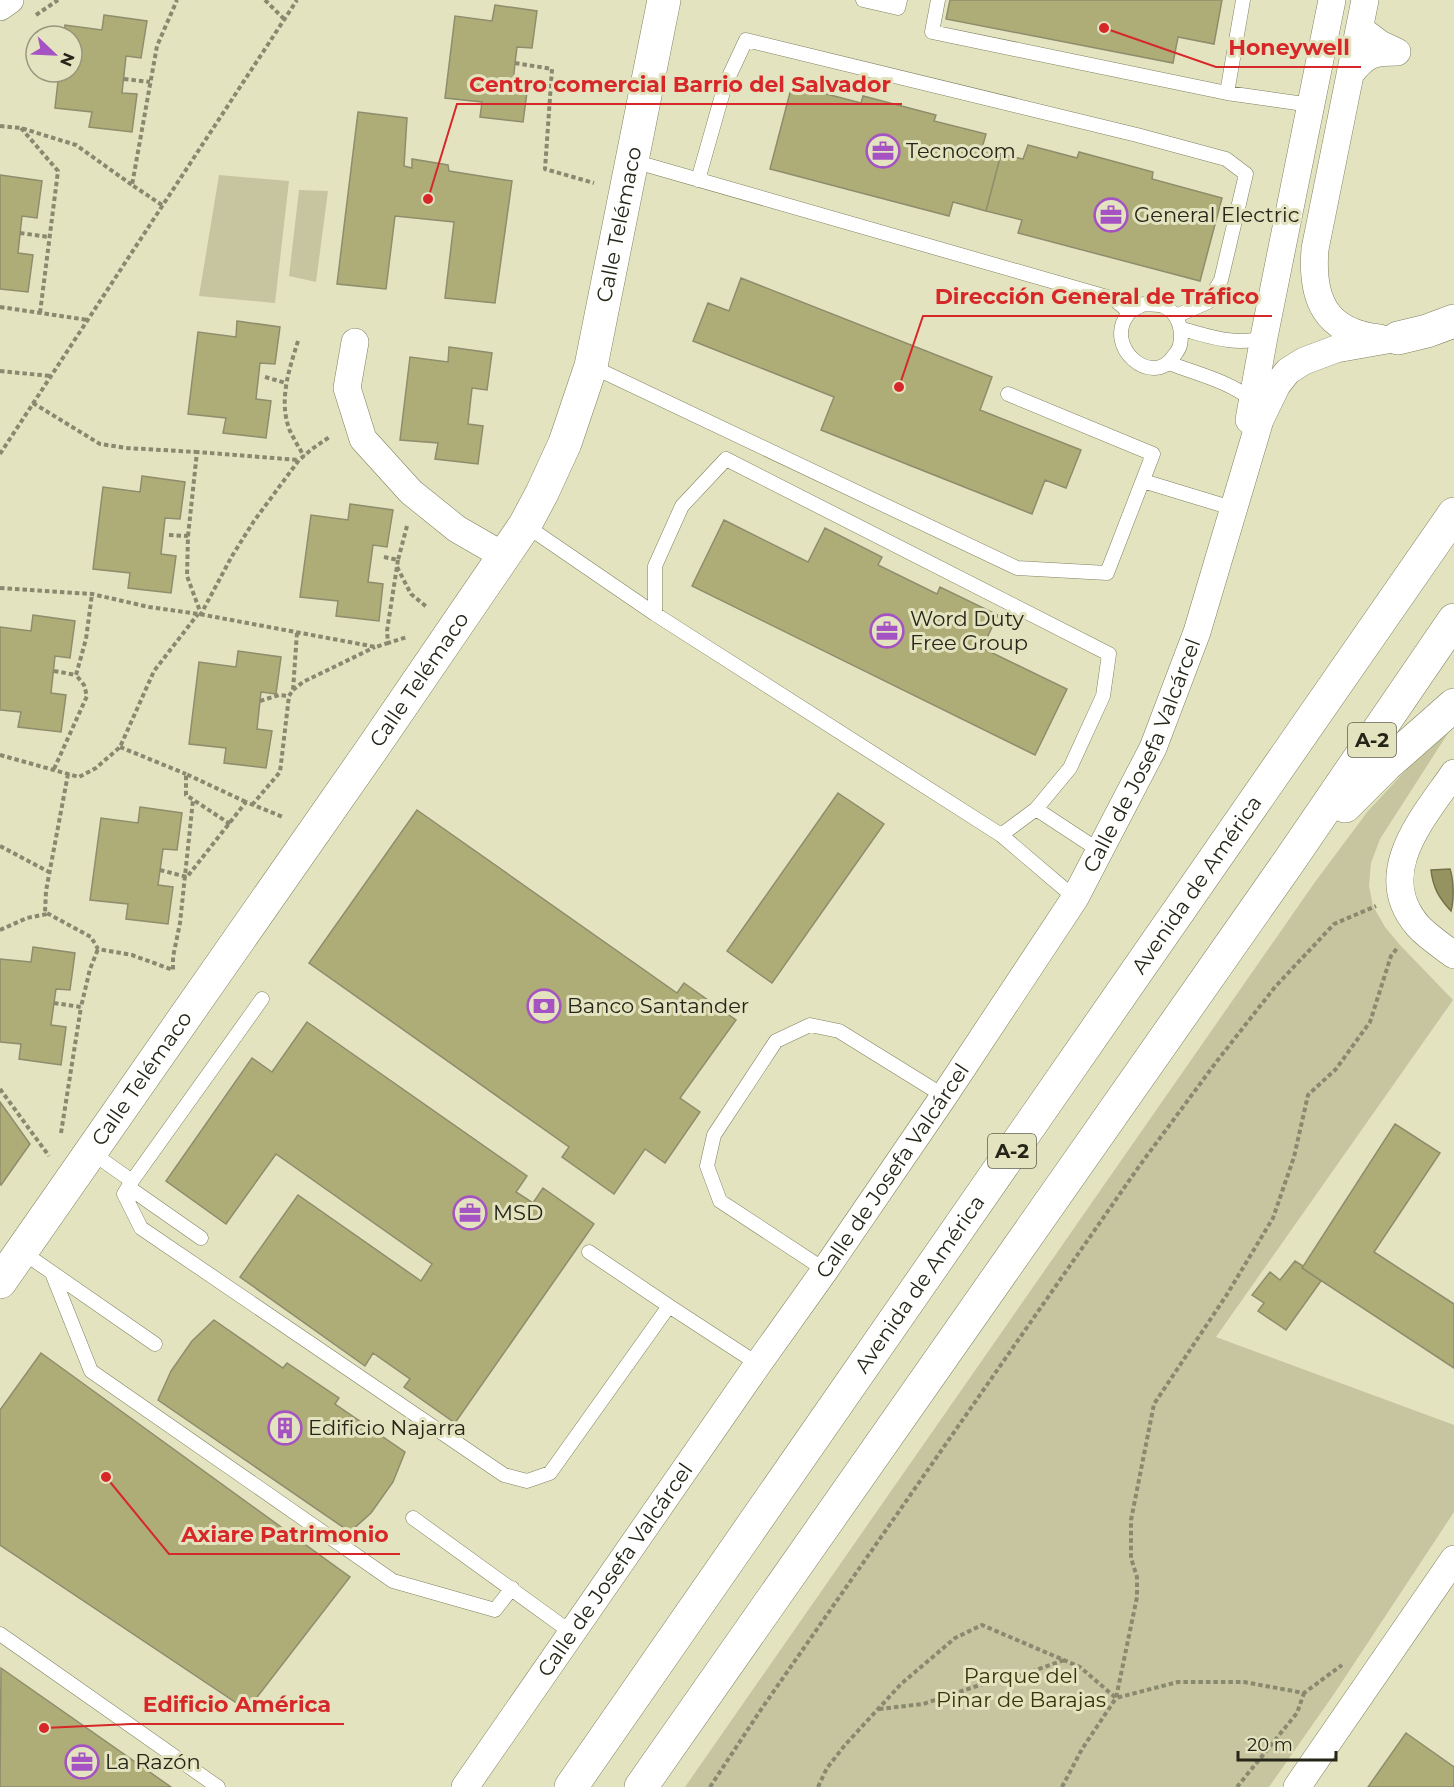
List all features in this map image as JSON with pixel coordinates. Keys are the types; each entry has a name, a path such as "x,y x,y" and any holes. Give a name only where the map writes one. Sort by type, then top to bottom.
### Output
{"main road":[{"name":"Calle Telémaco","path":"0,1282 374,746 525,525 542,494 565,443 591,366 664,0"},
{"path":"1398,338 1454,321"},
{"name":"Avenida de América","path":"571,1787 1454,514"},
{"name":"A-2","path":"641,1787 1290,860 1454,620"},
{"path":"1290,860 1386,765 1454,705"}],"street":[{"path":"0,7 10,0"},
{"name":"Calle de Josefa Valcárcel","path":"1234,509 1264,337 1332,0"},
{"path":"1311,105 1328,91 1333,76 1347,0"},
{"path":"1365,0 1315,249 1314,283 1327,316 1338,325 1354,333 1376,338 1398,338"},
{"path":"1351,73 1361,60 1369,55 1380,52 1397,52 1380,44 1360,29"},
{"name":"Calle de Josefa Valcárcel","path":"465,1787 825,1270 1075,898 1153,748 1197,632 1260,420 1276,385 1288,371 1304,361 1336,349 1398,338"},
{"path":"355,342 347,388 363,439 416,496 457,529 504,556"},
{"path":"1454,773 1406,846 1400,864 1402,895 1417,926 1454,955"},
{"path":"1297,1787 1454,1558"}],"lane":[{"path":"863,0 898,8 900,0"},
{"path":"938,0 932,32 1227,93 1311,105"},
{"path":"1227,93 1244,0"},
{"path":"698,180 725,85 746,40 1137,135 1226,159 1246,174 1221,280 1208,302 1176,316"},
{"path":"630,176 698,180 1114,299 1129,312"},
{"path":"1144,304 1162,306 1176,316 1182,330 1180,348 1169,363 1155,368 1141,365 1127,355 1122,342 1121,328 1129,312 1144,304"},
{"path":"1182,330 1226,340 1244,341 1264,337"},
{"path":"1169,363 1229,386 1252,400"},
{"path":"591,366 1017,568 1107,573 1153,454 1008,393"},
{"path":"654,614 655,566 682,506 726,459 1109,654 1104,696 1070,768 1036,809 1001,834"},
{"path":"1143,481 1234,509"},
{"path":"525,525 654,614 1001,834 1075,898"},
{"path":"1036,809 1100,851"},
{"path":"262,999 124,1194 141,1228 504,1475 527,1481 550,1473 669,1306"},
{"path":"825,1270 720,1201 707,1166 714,1135 776,1041 810,1025 839,1031 944,1096"},
{"path":"91,1152 201,1238"},
{"path":"21,1251 155,1344"},
{"path":"590,1252 758,1364"},
{"path":"52,1273 91,1371 393,1581 495,1610 512,1588"},
{"path":"413,1518 573,1633"},
{"path":"0,1634 218,1787"}],"path":[{"path":"132,185 157,46 177,0"},
{"path":"265,0 284,19"},
{"path":"0,454 297,0"},
{"path":"515,63 552,69 545,169 630,176"},
{"path":"124,79 150,82"},
{"path":"0,126 21,128 76,145 162,206"},
{"path":"21,128 58,171 40,313"},
{"path":"20,233 49,237"},
{"path":"0,308 88,320"},
{"path":"298,341 286,383 285,405 289,428 304,456"},
{"path":"0,371 51,376"},
{"path":"265,377 286,383"},
{"path":"33,403 100,444 127,448 299,460"},
{"path":"0,755 79,777 96,768 120,747 154,671 200,614 231,556 254,521 299,460 357,420"},
{"path":"197,452 188,536 187,576 200,614"},
{"path":"388,643 387,631 398,560 416,496"},
{"path":"169,535 188,536"},
{"path":"384,557 398,560"},
{"path":"397,567 411,594 428,608"},
{"path":"0,588 92,594 149,607 200,614 376,647"},
{"path":"75,675 86,639 92,594"},
{"path":"293,690 297,632"},
{"path":"252,805 280,772 289,696 293,690 303,682 376,647 408,637"},
{"path":"54,671 75,675 84,685 87,696 54,769"},
{"path":"260,701 279,695 289,696"},
{"path":"120,747 283,817"},
{"path":"47,914 45,912 45,891 68,774"},
{"path":"186,774 186,795 230,824"},
{"path":"98,949 132,955 173,970 193,800"},
{"path":"185,877 246,802"},
{"path":"0,846 50,872"},
{"path":"160,870 185,877"},
{"path":"710,1787 1140,1165 1217,1061 1275,987 1334,924 1402,895"},
{"path":"0,930 27,918 47,914 92,937 98,949 90,969 81,1007 61,1135"},
{"path":"1062,1787 1082,1749 1116,1698 1137,1597 1137,1577 1131,1558 1131,1521 1154,1404 1226,1296 1273,1218 1294,1157 1308,1095 1336,1069 1370,1022 1391,956 1417,926"},
{"path":"54,1003 81,1007"},
{"path":"0,1089 51,1159 54,1151"},
{"path":"818,1787 833,1760 901,1684 955,1638 982,1625 1080,1667 1116,1698"},
{"path":"1237,1787 1297,1713 1304,1693 1338,1668 1362,1645 1385,1659"},
{"path":"878,1709 923,1704 986,1683 1022,1675 1064,1660"},
{"path":"1116,1698 1178,1682 1244,1682 1304,1693"}],"green space":[{"path":"219,175 289,181 275,303 199,296"},
{"path":"299,190 328,191 316,282 289,276"},
{"name":"Parque del Pinar de Barajas","path":"1452,727 1380,839 1371,863 1369,886 1373,906 1385,927 1453,1000 1216,1337 1454,1425 1454,1512 1334,1694 1269,1787 685,1787 1315,882 1368,811 1420,755"}],"shaded area":[{"path":"1450,869 1453,890 1451,911 1437,892 1431,870"}],"building":[{"path":"950,0 1222,0 1214,44 1178,37 1173,63 946,19"},
{"path":"495,5 537,11 532,48 517,47 513,83 528,85 523,122 480,117 482,102 445,98 455,16 492,21"},
{"path":"104,15 147,21 141,58 126,56 122,93 137,94 132,132 89,127 92,112 55,108 58,84 84,84 84,28 102,30"},
{"name":"Tecnocom","path":"792,85 861,103 863,96 936,115 934,121 986,134 982,148 1001,154 986,211 953,202 949,216 770,169"},
{"path":"358,112 407,118 404,166 412,168 412,159 448,165 449,171 512,181 495,303 445,298 454,222 395,216 386,289 337,284"},
{"name":"General Electric","path":"1028,145 1077,158 1079,152 1153,172 1152,179 1222,198 1200,281 1018,233 1022,220 986,211 1001,154 1023,159"},
{"path":"0,175 42,181 37,218 22,216 18,253 33,255 28,292 0,289"},
{"path":"741,278 992,377 980,410 1081,450 1066,488 1045,480 1032,514 821,430 834,397 693,341 708,303 729,311"},
{"path":"237,321 280,327 275,364 260,363 256,399 271,401 266,438 223,433 226,418 188,414 198,332 236,337"},
{"path":"449,347 492,353 487,390 472,388 468,424 483,426 478,464 435,459 438,443 400,440 410,357 448,362"},
{"path":"142,476 185,482 180,519 165,518 161,554 176,556 171,593 128,588 130,573 93,569 103,487 140,492"},
{"path":"350,504 393,510 387,547 373,545 368,582 383,584 379,621 336,616 338,601 300,597 311,515 348,520"},
{"name":"Word Duty Free Group","path":"724,520 808,562 825,528 882,557 878,565 937,594 940,587 998,615 982,648 1067,689 1035,755 692,586"},
{"path":"33,615 75,621 70,658 55,656 51,693 66,695 61,732 18,727 21,712 0,710 0,627 31,631"},
{"path":"238,651 281,657 276,694 261,692 257,729 272,731 266,768 224,763 226,748 189,744 199,662 236,667"},
{"name":"Banco Santander","path":"838,793 884,824 772,983 727,951"},
{"path":"140,807 182,813 177,850 163,849 158,885 173,887 168,924 126,919 128,904 90,900 101,818 138,823"},
{"name":"Banco Santander","path":"417,810 677,993 684,983 736,1020 680,1098 700,1112 665,1163 645,1149 614,1194 562,1157 569,1147 309,963"},
{"path":"33,947 75,953 70,990 56,989 51,1025 66,1027 61,1065 19,1059 21,1044 0,1042 0,959 31,962"},
{"name":"MSD","path":"307,1022 527,1176 516,1192 533,1203 543,1188 594,1224 455,1423 404,1387 410,1379 373,1353 365,1366 240,1277 298,1195 421,1281 432,1264 276,1154 226,1224 166,1181 252,1058 272,1072"},
{"path":"0,1102 30,1144 1,1185 0,1184"},
{"path":"1395,1124 1440,1153 1374,1252 1454,1304 1454,1368 1302,1268"},
{"path":"1295,1261 1321,1281 1286,1330 1258,1311 1264,1303 1252,1295 1270,1272 1280,1280"},
{"name":"Edificio Najarra","path":"214,1320 283,1368 287,1363 339,1398 335,1404 405,1452 393,1482 371,1513 350,1532 158,1400 171,1371 192,1341"},
{"path":"41,1353 350,1577 247,1710 0,1545 0,1410"},
{"path":"1,1668 171,1787 0,1787"},
{"path":"1406,1733 1454,1767 1454,1787 1368,1787"}],"place":[{"name":"Honeywell","path":"1104,28"},
{"name":"Tecnocom","path":"883,151"},
{"name":"Centro comercial Barrio del Salvador","path":"428,199"},
{"name":"General Electric","path":"1111,215"},
{"name":"Dirección General de Tráfico","path":"899,387"},
{"name":"Word Duty Free Group","path":"887,631"},
{"name":"Banco Santander","path":"544,1006"},
{"name":"MSD","path":"470,1213"},
{"name":"Edificio Najarra","path":"285,1428"},
{"name":"Axiare Patrimonio","path":"106,1477"},
{"name":"Edificio América","path":"44,1728"},
{"name":"La Razón","path":"82,1762"}]}
